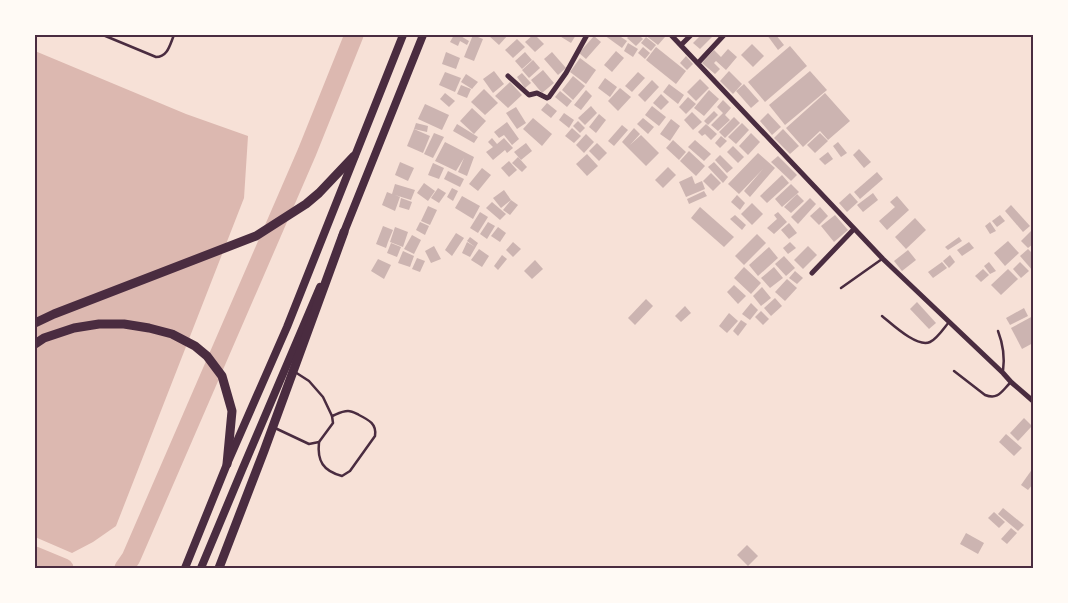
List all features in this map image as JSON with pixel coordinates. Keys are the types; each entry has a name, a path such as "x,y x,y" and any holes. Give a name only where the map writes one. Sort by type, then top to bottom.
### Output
{"main road":[{"path":"185,568 227,464 287,326 404,35"},
{"path":"201,568 344,232 423,35"},
{"path":"35,323 256,236 306,204 354,156"},
{"path":"218,568 273,427 344,232"},
{"path":"35,344 44,338 74,328 99,324 124,324 172,334 195,346 207,356 222,376 232,411 227,464"}],"street":[{"path":"508,76 529,95 537,93 547,98 549,97 566,73 586,35"},
{"path":"671,35 854,229 1011,382 1033,401"},
{"path":"698,63 724,35"},
{"path":"681,45 689,36"},
{"path":"812,273 854,229"}],"lane":[{"path":"103,35 156,57 164,55 174,35"},
{"path":"841,288 883,258"},
{"path":"882,316 909,337 922,343 930,342 949,322"},
{"path":"998,331 1004,355 1003,373"},
{"path":"293,371 309,381 323,397 332,416 332,423 319,442 318,451 321,463 333,473 342,476 350,471 375,436 376,430 367,419 352,412 345,411 332,416"},
{"path":"954,371 989,397 998,395 1011,382"},
{"path":"273,427 309,444 319,442"}],"shaded area":[{"path":"35,51 186,114 248,136 244,198 116,526 93,542 72,553 35,537"}],"building":[{"path":"454,35 459,35 469,41 467,45 460,41 458,46 450,42"},
{"path":"473,35 483,39 474,61 464,57"},
{"path":"488,35 508,35 499,45"},
{"path":"533,35 544,44 535,52 525,42"},
{"path":"558,35 576,35 571,43"},
{"path":"604,35 618,35 627,41 622,48"},
{"path":"630,35 639,35 643,39 636,46 627,38"},
{"path":"645,35 662,35 665,37 658,45"},
{"path":"701,35 710,35 712,37 700,49 693,43"},
{"path":"767,35 776,35 784,45 778,50"},
{"path":"594,36 601,42 586,59 579,53"},
{"path":"646,37 656,45 651,51 641,43"},
{"path":"517,39 525,47 513,58 505,50"},
{"path":"628,43 638,49 633,57 624,51"},
{"path":"752,44 764,56 753,67 741,55"},
{"path":"790,46 807,66 765,102 748,82"},
{"path":"643,47 650,53 645,59 638,53"},
{"path":"656,47 686,71 676,84 646,60"},
{"path":"728,49 737,57 726,70 716,61 714,63 720,69 715,74 702,63 714,50 721,57"},
{"path":"616,51 624,58 612,72 604,65"},
{"path":"446,52 460,58 456,69 442,64"},
{"path":"525,52 532,60 522,69 515,61"},
{"path":"552,52 566,68 558,75 544,59"},
{"path":"686,56 693,64 687,70 680,63"},
{"path":"580,58 596,70 586,84 570,72"},
{"path":"533,60 540,68 529,78 522,70"},
{"path":"543,70 554,83 542,93 531,80"},
{"path":"494,71 504,84 493,93 483,79"},
{"path":"729,71 742,84 733,94 720,81"},
{"path":"810,71 827,90 785,125 769,105"},
{"path":"445,72 461,78 455,92 439,85"},
{"path":"638,72 645,78 632,92 625,86"},
{"path":"522,73 531,83 525,88 517,77"},
{"path":"466,74 478,82 472,89 461,82"},
{"path":"573,76 585,86 573,100 562,90"},
{"path":"605,78 617,87 610,97 598,88"},
{"path":"700,79 709,88 696,101 687,92"},
{"path":"652,80 659,87 645,102 638,95"},
{"path":"510,82 522,95 508,108 495,96"},
{"path":"669,84 684,95 678,104 663,92"},
{"path":"744,84 759,101 751,108 736,91"},
{"path":"461,85 471,89 467,98 457,94"},
{"path":"620,88 631,97 618,111 608,101"},
{"path":"484,89 498,103 485,115 471,102"},
{"path":"586,90 592,96 581,110 574,105"},
{"path":"709,90 719,99 704,116 694,108"},
{"path":"560,91 572,101 567,107 555,97"},
{"path":"445,93 455,101 449,107 440,99"},
{"path":"825,93 850,121 828,140 820,131 803,147 786,128"},
{"path":"661,94 669,102 661,110 653,103"},
{"path":"688,97 696,104 686,114 679,107"},
{"path":"723,100 731,108 725,115 730,120 718,131 711,125 723,113 717,107"},
{"path":"547,103 557,111 551,118 541,110"},
{"path":"425,104 449,115 442,130 418,119"},
{"path":"591,106 597,113 585,125 578,118"},
{"path":"652,106 666,117 659,126 645,115"},
{"path":"516,107 526,123 517,129 506,113"},
{"path":"472,108 486,121 474,134 460,121"},
{"path":"714,111 718,115 708,125 704,121"},
{"path":"692,112 702,122 693,130 684,120"},
{"path":"564,113 574,120 569,128 559,120"},
{"path":"768,113 781,127 772,135 760,121"},
{"path":"599,114 606,120 596,133 589,127"},
{"path":"734,117 740,123 725,138 719,132"},
{"path":"533,118 552,134 542,146 523,129"},
{"path":"643,118 654,127 648,134 637,124"},
{"path":"671,119 680,126 670,141 660,134"},
{"path":"578,121 585,128 580,133 573,126"},
{"path":"507,122 519,139 512,145 504,135 499,138 494,132"},
{"path":"416,123 428,126 427,132 414,129"},
{"path":"742,123 749,130 736,144 728,137"},
{"path":"457,124 478,137 474,143 453,131"},
{"path":"706,124 717,134 711,140 705,134 702,136 698,132"},
{"path":"622,125 628,130 614,146 608,141"},
{"path":"572,128 581,136 574,143 565,136"},
{"path":"634,128 640,134 630,145 641,135 659,153 646,166 622,142"},
{"path":"414,129 430,136 423,153 407,146"},
{"path":"783,129 799,146 790,154 774,138"},
{"path":"434,133 444,137 433,158 424,154"},
{"path":"751,133 760,142 748,155 739,146"},
{"path":"820,133 828,141 815,153 807,145"},
{"path":"586,134 594,142 584,153 576,145"},
{"path":"721,136 727,141 720,148 715,143"},
{"path":"492,138 497,144 504,138 513,148 507,153 505,150 493,160 486,152 493,147 488,142"},
{"path":"673,140 686,152 679,160 666,148"},
{"path":"695,140 711,154 704,161 688,147"},
{"path":"445,142 474,157 467,176 458,172 464,158 456,171 435,161"},
{"path":"838,142 847,153 841,157 833,146"},
{"path":"526,143 532,151 521,160 514,152"},
{"path":"597,143 607,153 599,161 589,151"},
{"path":"733,146 744,157 738,163 727,152"},
{"path":"859,149 871,162 864,168 853,155"},
{"path":"689,151 705,166 696,176 680,161"},
{"path":"828,152 833,159 825,165 819,159"},
{"path":"758,153 775,168 750,197 744,191 763,169 739,194 728,184"},
{"path":"587,154 598,166 587,176 576,164"},
{"path":"720,155 733,168 727,173 715,160"},
{"path":"778,156 797,175 791,181 771,162"},
{"path":"518,157 527,167 522,172 512,163"},
{"path":"509,161 517,170 509,177 501,168"},
{"path":"400,162 414,168 408,181 395,175"},
{"path":"714,162 728,177 723,183 708,167"},
{"path":"433,163 444,168 439,179 428,175"},
{"path":"668,167 676,175 663,188 655,180"},
{"path":"482,168 491,175 478,191 469,184"},
{"path":"448,171 464,179 460,187 444,179"},
{"path":"877,172 883,179 860,199 854,192"},
{"path":"711,173 721,183 713,191 703,181"},
{"path":"782,175 789,183 767,203 760,196"},
{"path":"692,176 695,184 702,181 705,189 686,197 679,182"},
{"path":"424,183 435,191 428,201 417,193"},
{"path":"395,184 415,190 411,200 395,195 400,197 395,211 382,205 387,192 392,194"},
{"path":"791,184 799,192 782,207 775,199"},
{"path":"438,188 446,193 439,203 431,198"},
{"path":"452,188 458,191 453,201 447,197"},
{"path":"504,190 511,200 501,208 493,198"},
{"path":"704,191 707,196 689,204 687,199"},
{"path":"850,193 858,202 847,212 839,203"},
{"path":"873,193 878,200 863,212 857,205"},
{"path":"797,194 804,201 791,213 784,207"},
{"path":"737,195 745,203 740,210 731,202"},
{"path":"462,196 480,206 473,219 455,208"},
{"path":"897,196 909,210 887,230 879,221 895,207 890,202"},
{"path":"401,198 412,202 409,210 399,207"},
{"path":"810,198 816,204 798,224 791,217"},
{"path":"511,200 518,205 510,215 503,210"},
{"path":"492,202 506,214 500,220 486,208"},
{"path":"752,203 763,214 752,225 741,214"},
{"path":"1011,205 1030,226 1023,232 1005,211"},
{"path":"428,206 437,210 430,225 421,221"},
{"path":"700,207 734,237 724,247 691,218"},
{"path":"820,207 828,216 819,225 810,216"},
{"path":"480,212 488,217 478,233 470,228"},
{"path":"778,212 787,222 774,234 767,228 777,219 774,215"},
{"path":"735,215 746,225 742,230 730,219"},
{"path":"835,215 848,230 834,242 821,226"},
{"path":"1000,215 1005,221 997,227 992,221"},
{"path":"915,218 926,230 906,249 895,237"},
{"path":"420,222 429,226 425,235 416,230"},
{"path":"488,222 495,226 487,239 480,234"},
{"path":"990,222 996,231 990,234 985,226"},
{"path":"789,223 797,233 789,239 781,230"},
{"path":"383,226 393,230 386,248 376,244"},
{"path":"395,227 408,232 403,247 390,242"},
{"path":"498,227 506,233 500,242 491,236"},
{"path":"1033,229 1033,244 1028,248 1021,241"},
{"path":"456,233 464,238 452,256 445,250"},
{"path":"757,234 766,243 744,265 735,256"},
{"path":"412,235 421,240 414,254 404,249"},
{"path":"470,237 478,243 470,257 462,253 467,242 475,247 467,241"},
{"path":"959,237 962,241 948,250 945,247"},
{"path":"1008,241 1019,253 1005,266 994,253"},
{"path":"513,242 521,249 513,257 506,250"},
{"path":"790,242 796,248 788,254 783,248"},
{"path":"969,242 974,248 962,256 957,250"},
{"path":"391,243 401,247 397,257 387,253"},
{"path":"434,246 441,259 431,263 425,251"},
{"path":"808,246 817,255 803,269 794,260"},
{"path":"769,247 778,258 758,276 749,265"},
{"path":"479,249 489,256 482,267 471,260"},
{"path":"1028,249 1033,254 1033,271 1020,256"},
{"path":"908,250 916,260 902,271 894,261"},
{"path":"403,251 414,256 410,267 398,263"},
{"path":"502,255 507,259 498,270 494,266"},
{"path":"950,255 955,262 949,268 943,261"},
{"path":"784,256 795,268 786,276 775,264"},
{"path":"417,258 425,261 420,272 412,269"},
{"path":"378,259 391,265 384,279 371,271"},
{"path":"535,260 543,269 532,279 524,271"},
{"path":"942,262 947,268 933,278 928,272"},
{"path":"989,262 996,271 990,274 984,266"},
{"path":"1020,262 1029,271 1021,278 1013,269"},
{"path":"744,267 761,283 751,294 734,278"},
{"path":"774,267 783,278 770,288 761,278"},
{"path":"983,269 989,275 981,282 975,276"},
{"path":"1008,269 1018,279 1001,295 991,285"},
{"path":"795,271 803,278 797,284 789,278"},
{"path":"787,279 797,288 785,301 775,292"},
{"path":"734,285 746,296 738,304 727,292"},
{"path":"762,287 771,298 761,306 753,296"},
{"path":"775,298 782,306 771,316 764,308"},
{"path":"646,299 653,306 635,325 628,318"},
{"path":"917,302 936,323 929,329 910,309"},
{"path":"751,303 758,310 750,320 742,314"},
{"path":"685,306 691,313 681,322 675,316"},
{"path":"1024,308 1028,316 1010,325 1006,318"},
{"path":"761,311 769,319 763,325 755,317"},
{"path":"729,313 738,321 727,333 719,326"},
{"path":"1033,316 1033,343 1022,349 1011,328"},
{"path":"741,320 747,324 738,336 733,331"},
{"path":"1024,418 1032,426 1018,441 1010,433"},
{"path":"1006,434 1022,448 1014,456 999,442"},
{"path":"1033,468 1033,484 1028,490 1021,485"},
{"path":"1003,508 1024,525 1018,531 998,514"},
{"path":"994,512 1005,522 999,528 988,518"},
{"path":"1011,528 1017,533 1007,544 1001,539"},
{"path":"966,533 984,543 978,554 960,544"},
{"path":"747,545 758,556 748,566 737,555"}],"waterway":[{"path":"124,568 131,558 307,152 354,35"},
{"path":"35,556 64,568"}]}
